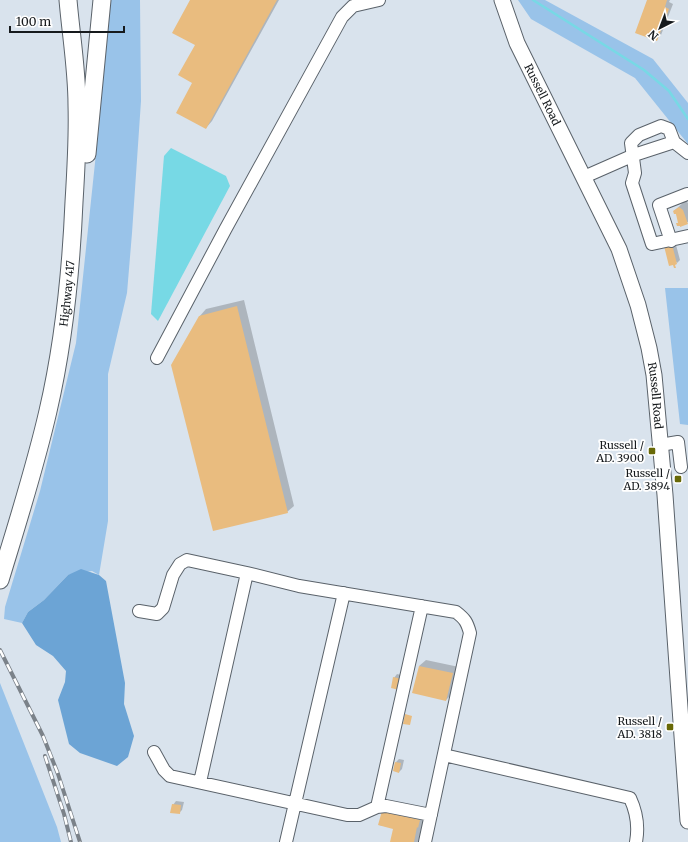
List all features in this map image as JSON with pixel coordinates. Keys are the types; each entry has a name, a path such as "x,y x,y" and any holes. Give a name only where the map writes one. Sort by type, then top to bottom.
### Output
{"highway":[{"name":"Highway 417","path":"0,580 35,462 48,411 66,313 72,263 77,104 68,0"},
{"path":"66,313 80,231 102,0"}],"main road":[{"name":"Russell Road","path":"502,0 517,44 619,249 638,305 649,348 654,375 684,701 688,821"}],"lane":[{"path":"157,358 225,230 342,18 353,6 379,0"},
{"path":"688,153 674,142 669,129 661,126 639,135 631,143 636,173 632,183 652,244 688,236"},
{"path":"584,177 634,155 674,142"},
{"path":"671,241 659,205 688,195"},
{"path":"660,445 683,442 685,467 662,469"},
{"path":"139,611 157,614 163,608 173,575 180,564 187,560 299,586 456,612 467,622 470,633 425,842"},
{"path":"200,782 247,573"},
{"path":"286,842 344,593"},
{"path":"377,807 422,606"},
{"path":"154,752 164,770 170,776 294,804 347,815 359,815 377,807 386,806 432,810"},
{"path":"444,754 630,798 636,811 638,830 636,842"}],"shaded area":[{"path":"111,0 140,0 141,101 127,293 108,374 108,521 99,575 92,571 68,575 44,600 28,612 22,623 4,619 5,607 40,491 76,343 99,125 103,40"},
{"path":"518,0 545,0 653,59 688,103 688,144 635,78 531,19"},
{"path":"171,148 226,176 230,186 158,321 151,314 164,156"},
{"path":"665,288 688,288 688,425 680,424"},
{"path":"81,569 99,575 106,581 125,683 124,704 134,736 128,757 117,766 80,753 69,744 58,700 65,682 66,671 53,656 36,645 22,623 28,612 44,600 68,575"},
{"path":"0,683 57,827 61,842 0,842"}],"building":[{"path":"190,0 277,0 206,129 176,113 192,83 178,75 195,45 172,33"},
{"path":"647,0 667,0 665,7 669,9 657,41 635,33"},
{"path":"679,207 683,210 688,224 680,227 677,226 676,223 678,223 676,214 674,214 673,211"},
{"path":"672,244 677,264 675,265 676,268 674,268 673,265 669,266 664,246"},
{"path":"237,306 288,513 213,531 171,365 199,316"},
{"path":"419,666 453,673 446,701 412,693"},
{"path":"393,677 402,679 399,690 391,688"},
{"path":"405,714 412,716 410,725 403,724"},
{"path":"395,762 401,763 399,773 393,771"},
{"path":"172,804 181,805 180,814 170,813"},
{"path":"382,811 420,820 414,842 390,842 393,829 378,825"}],"waterway":[{"path":"533,0 644,70 669,91 688,119"}],"railway":[{"path":"0,650 43,736 58,774 80,842"},
{"path":"45,756 64,814 71,842"}],"place":[{"name":"Russell / AD. 3900","path":"652,451"},
{"name":"Russell / AD. 3894","path":"678,479"},
{"name":"Russell / AD. 3818","path":"670,727"}]}
